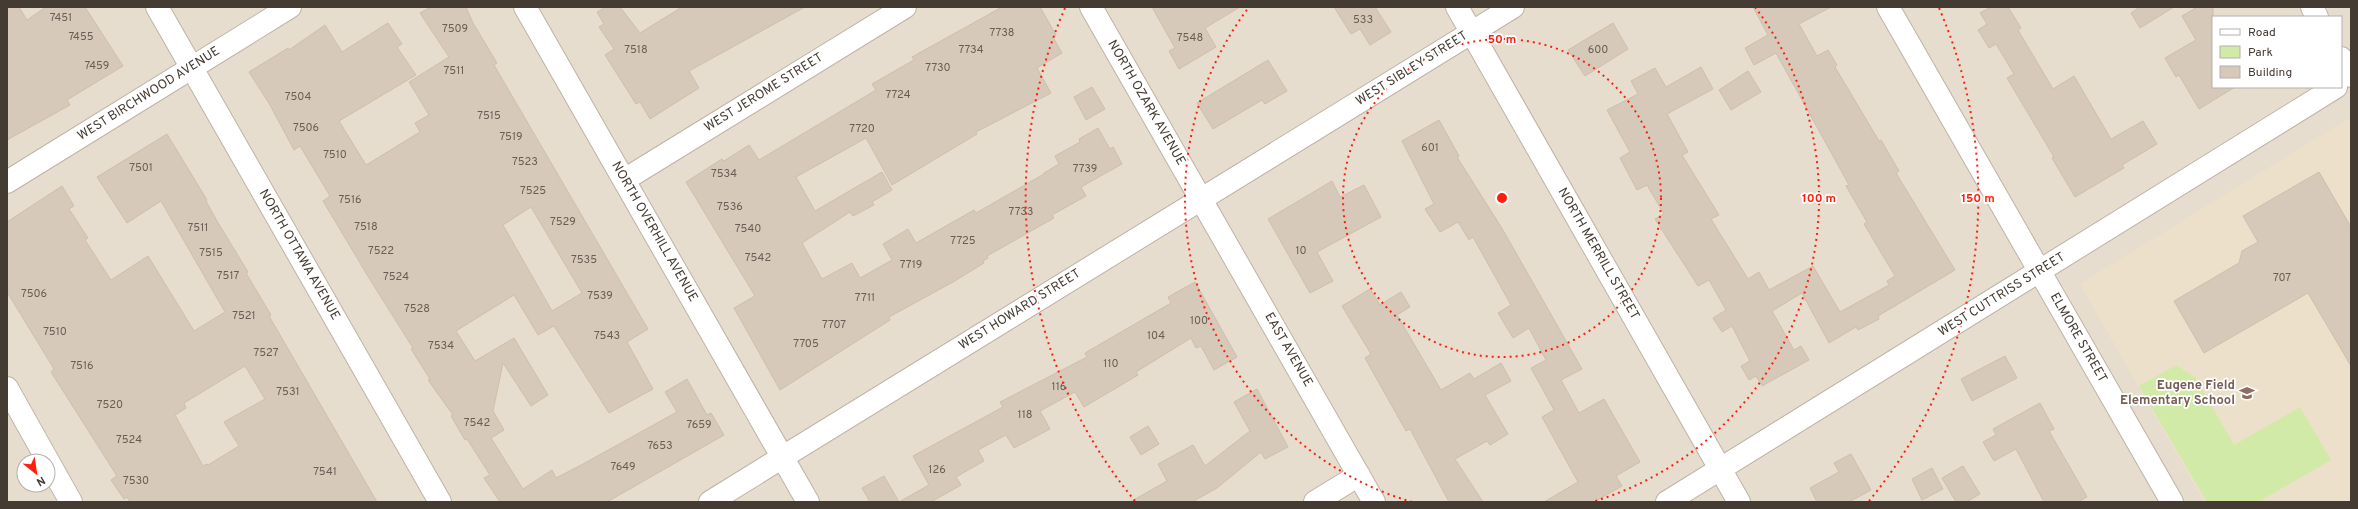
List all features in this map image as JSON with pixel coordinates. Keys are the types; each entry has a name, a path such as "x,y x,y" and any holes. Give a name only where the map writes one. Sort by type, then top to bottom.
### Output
{"street":[{"name":"NORTH OTTAWA AVENUE","path":"157,7 440,502"},
{"name":"WEST BIRCHWOOD AVENUE","path":"7,182 290,7"},
{"name":"NORTH OVERHILL AVENUE","path":"525,7 808,502"},
{"name":"WEST JEROME STREET","path":"624,180 904,7"},
{"name":"NORTH OZARK AVENUE","path":"1091,7 1201,199"},
{"name":"NORTH MERRILL STREET","path":"1457,7 1739,502"},
{"name":"WEST SIBLEY STREET","path":"1331,119 1513,7"},
{"name":"ELMORE STREET","path":"1888,7 2172,502"},
{"path":"2312,7 2317,16"},
{"path":"2342,60 2351,77 2342,83"},
{"name":"WEST CUTTRISS STREET","path":"1667,502 2334,88"},
{"name":"WEST HOWARD STREET","path":"710,502 1331,119"},
{"name":"EAST AVENUE","path":"1201,199 1374,502"},
{"path":"7,388 72,502"},
{"path":"1315,502 1359,475"}],"shaded area":[{"path":"7,7 2351,7 2351,502 7,502"},
{"name":"Eugene Field Elementary School","path":"2351,117 2351,502 2204,502 2080,284"}],"green space":[{"path":"2176,365 2195,377 2234,445 2300,407 2331,460 2258,502 2207,502 2139,386"}],"building":[{"path":"7,7 19,7 27,20 46,7 85,7 123,66 67,100 70,105 7,140"},
{"path":"431,7 466,7 473,23 497,63 494,65 648,329 627,342 653,389 609,413 554,326 538,335 514,295 456,331 475,361 514,338 548,395 531,406 503,363 493,411 504,430 491,438 523,489 552,470 556,478 677,412 665,392 687,379 707,415 711,413 724,435 607,502 500,502 484,478 490,475 467,439 465,440 451,416 453,415 428,380 430,379 411,349 413,348 323,201 330,196 300,146 294,150 270,105 249,72 288,48 289,50 325,25 342,52 388,23 402,44 397,47 416,75 339,121 366,165 420,132 415,123 429,115 409,82 449,57 420,13","holes":["531,207 582,293 552,311 503,225"]},
{"path":"606,7 620,7 640,33 682,7 805,7 689,71 699,88 650,119 640,102 636,104 605,55 614,49 599,27 604,24 597,12"},
{"path":"1002,7 1040,7 1056,35 1053,37 1062,53 1037,68 1051,93 976,132 977,134 892,185 866,138 796,177 815,211 882,172 892,190 872,202 874,205 853,216 850,212 802,243 822,279 852,263 860,278 892,260 883,244 908,229 916,243 974,210 976,213 1059,164 1055,156 1080,142 1079,139 1098,128 1110,149 1113,147 1122,164 1081,187 1086,196 1052,215 1054,218 987,256 988,258 983,261 984,263 953,282 889,317 890,320 780,390 734,308 755,296 686,182 722,159 724,161 749,145 759,160 876,90 872,84 914,60 912,57"},
{"path":"1152,7 1240,7 1205,28 1216,47 1179,69 1169,51 1175,48"},
{"path":"1334,7 1375,7 1391,32 1370,45 1360,29 1351,34"},
{"path":"1753,7 1831,7 1799,24 1817,56 1828,50 1837,65 1835,67 1879,141 1881,140 1899,171 1896,173 1955,270 1878,316 1879,319 1858,330 1856,327 1829,343 1802,293 1772,311 1794,350 1801,346 1809,360 1762,386 1756,376 1749,380 1741,366 1750,361 1732,326 1722,332 1713,318 1726,310 1709,280 1698,286 1655,219 1664,214 1647,185 1637,190 1620,158 1630,152 1607,110 1638,94 1631,81 1655,68 1666,87 1701,67 1713,89 1667,114 1688,152 1682,155 1719,215 1711,219 1748,279 1759,272 1769,290 1813,266 1840,312 1889,285 1887,281 1895,276 1864,224 1867,222 1846,186 1849,185 1776,53 1754,65 1745,48 1768,35"},
{"path":"1991,7 2008,7 2021,28 2018,30 2053,89 2074,76 2111,139 2143,121 2157,144 2122,165 2124,168 2075,197 2052,158 2054,157 2007,78 2014,74 1996,44 1989,48 1978,30 1987,24 1980,13"},
{"path":"2140,7 2174,7 2140,28 2131,13"},
{"path":"2197,7 2213,7 2212,88 2233,88 2199,109 2179,75 2176,77 2165,58 2196,40 2182,16"},
{"path":"1613,23 1628,49 1585,76 1568,50"},
{"path":"1268,60 1287,91 1265,104 1262,100 1213,129 1197,103"},
{"path":"1748,71 1761,92 1731,110 1719,90"},
{"path":"1092,87 1105,109 1086,120 1074,97"},
{"path":"1439,120 1459,156 1457,157 1503,230 1582,369 1561,380 1579,413 1604,399 1640,462 1616,476 1622,486 1594,502 1544,502 1578,482 1542,417 1554,410 1531,368 1546,360 1529,328 1513,338 1498,313 1511,305 1473,237 1469,240 1458,222 1440,232 1425,209 1434,204 1402,141"},
{"path":"167,134 207,200 206,201 217,221 248,272 246,273 271,315 269,316 377,502 130,502 127,497 124,499 111,480 117,476 51,372 54,369 7,292 7,222 62,186 74,206 69,209 88,238 85,240 111,280 148,256 194,331 225,312 161,201 127,223 97,177","holes":["245,366 265,399 224,422 239,446 208,465 203,466 175,415 186,408 184,403"]},
{"path":"2319,172 2351,227 2351,366 2308,293 2204,353 2174,301 2239,263 2242,251 2258,242 2243,216"},
{"path":"1332,181 1340,197 1364,185 1381,217 1317,252 1333,281 1310,293 1268,219"},
{"path":"1195,282 1237,357 1214,370 1201,346 1196,348 1191,338 1136,372 1138,375 1084,407 1075,392 1040,411 1050,429 1014,448 1006,435 978,450 984,461 956,477 961,485 931,502 899,502 929,485 913,456 1003,407 1000,402 1087,357 1085,353 1171,303 1168,297"},
{"path":"1370,289 1380,305 1401,292 1410,307 1397,315 1441,390 1470,373 1474,379 1501,363 1511,381 1485,395 1508,434 1490,445 1487,441 1455,459 1483,502 1449,502 1410,429 1406,431 1365,358 1371,354 1342,306"},
{"path":"2005,356 2017,378 1972,401 1961,379"},
{"path":"1257,389 1288,447 1265,459 1261,452 1217,488 1192,502 1130,502 1167,481 1158,464 1193,445 1205,466 1250,431 1234,402"},
{"path":"2040,403 2054,429 2049,431 2087,497 2078,502 2044,502 2016,449 1994,461 1983,442 1996,435 1993,429"},
{"path":"1148,426 1159,444 1141,455 1130,437"},
{"path":"1851,454 1871,490 1849,502 1817,502 1810,488 1839,472 1834,463"},
{"path":"1963,466 1980,494 1966,502 1956,502 1942,478"},
{"path":"1932,468 1943,489 1922,500 1912,479"},
{"path":"884,476 899,502 870,502 862,488"}],"place":[{"name":"Eugene Field Elementary School","path":"2247,393"}]}
